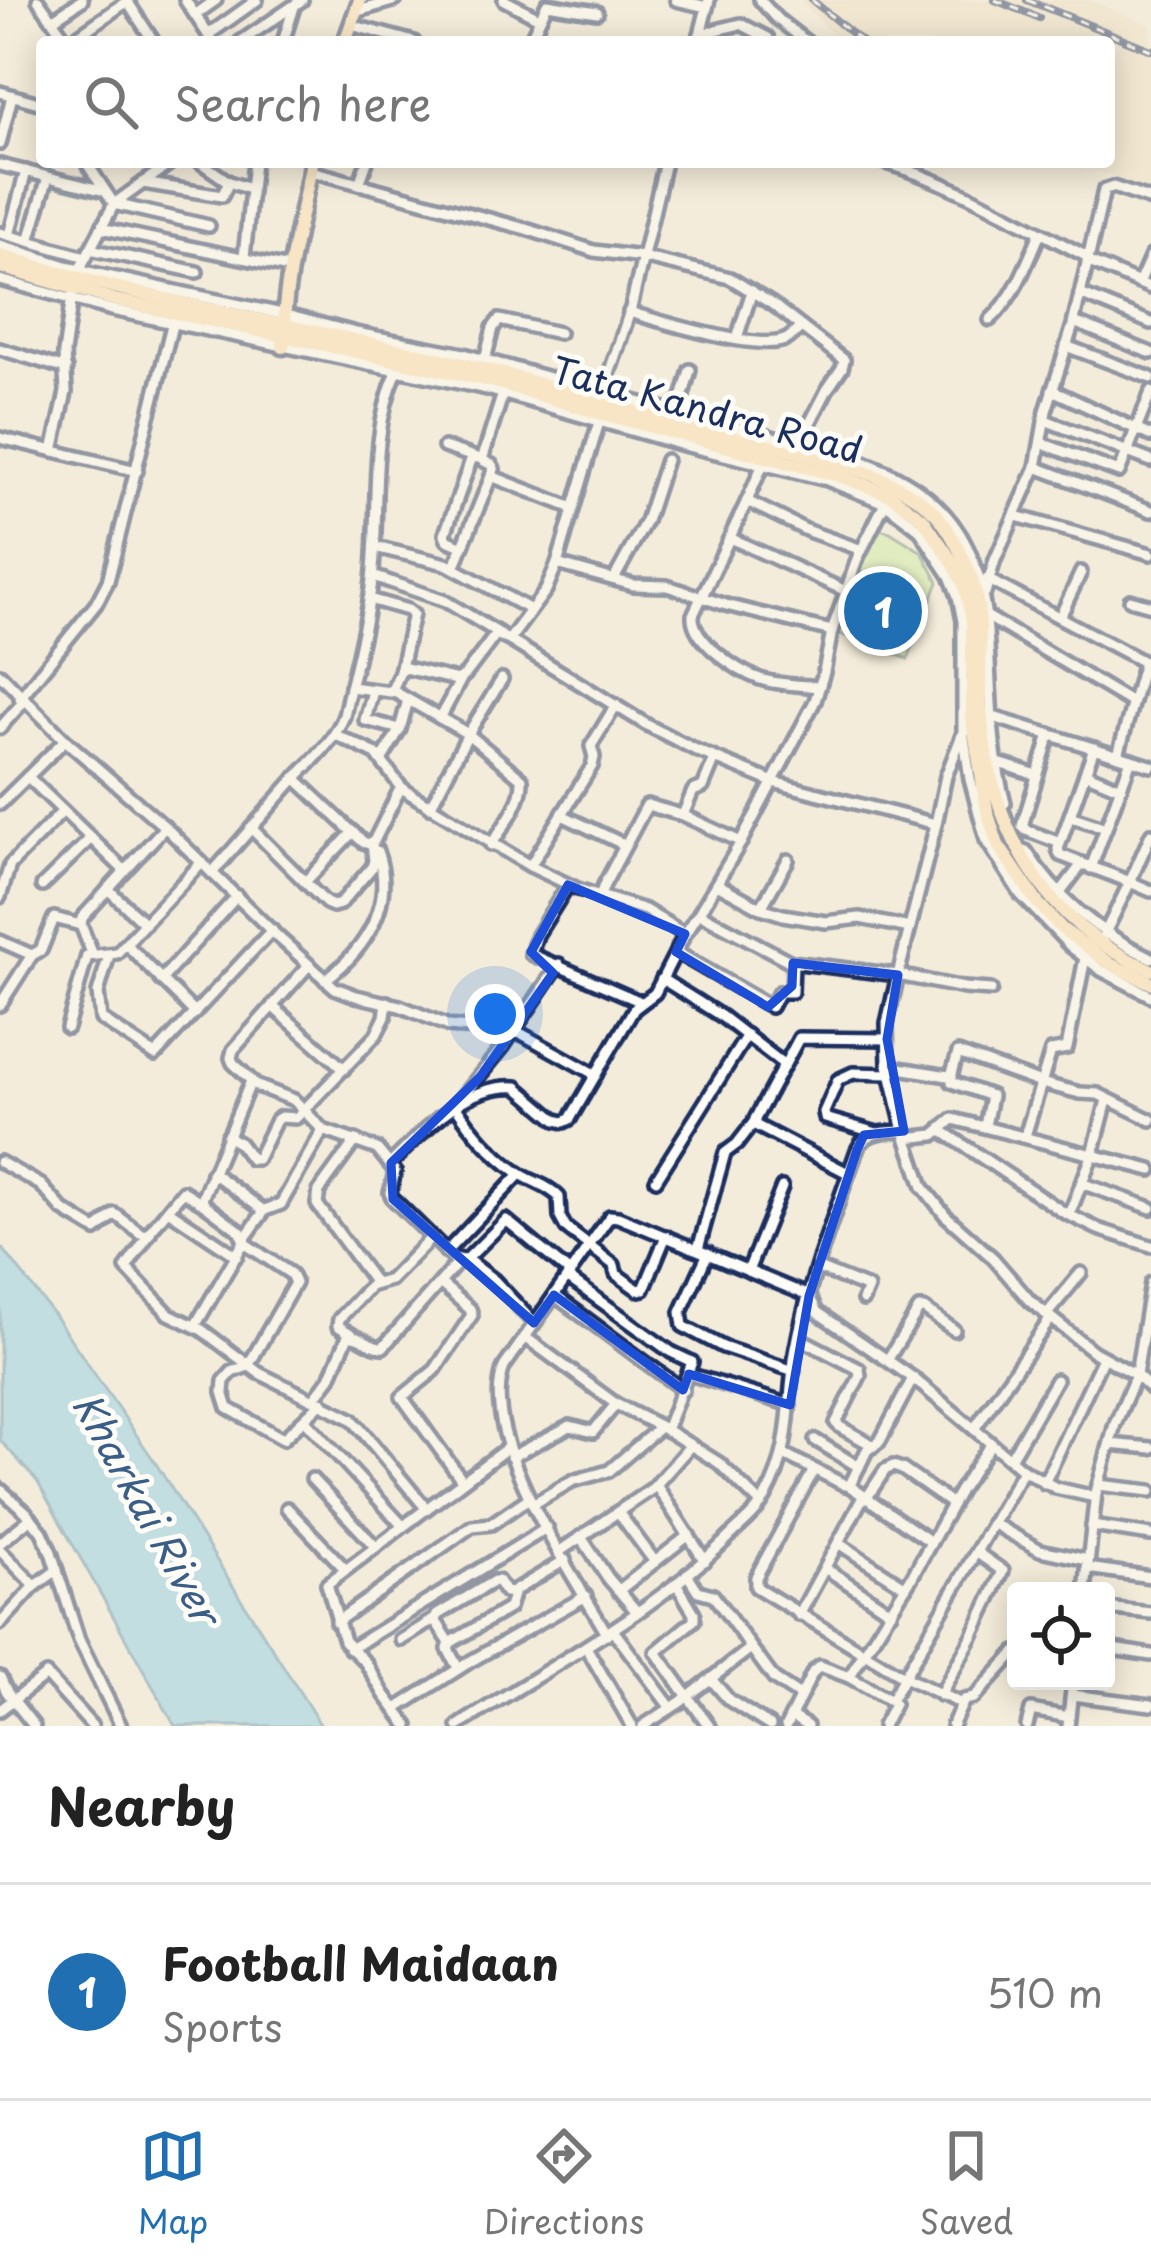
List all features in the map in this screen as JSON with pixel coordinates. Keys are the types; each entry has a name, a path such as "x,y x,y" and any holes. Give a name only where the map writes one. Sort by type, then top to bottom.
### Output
{"main road":[{"path":"283,331 289,268 312,168"},
{"name":"Tata Kandra Road","path":"0,255 113,305 173,318 283,331 575,410 602,407"},
{"name":"Tata Kandra Road","path":"0,267 283,331 499,373 892,489 935,513 970,569 984,619 981,715 999,808 1015,846 1050,898 1075,923 1151,970"},
{"name":"Tata Kandra Road","path":"892,489 922,519 964,585 972,621 987,811 998,845 1037,902 1062,928 1112,965 1151,983"}],"street":[{"path":"38,0 64,36"},
{"path":"52,20 82,0"},
{"path":"78,36 128,0 150,36"},
{"path":"184,0 208,36"},
{"path":"195,15 216,0"},
{"path":"214,36 257,0"},
{"path":"355,12 397,0"},
{"path":"504,0 539,18"},
{"path":"676,0 708,4 700,36"},
{"path":"760,0 799,36"},
{"path":"249,36 298,2"},
{"path":"285,36 298,2"},
{"path":"532,36 544,7 551,3 597,12"},
{"path":"355,12 384,36"},
{"path":"705,36 741,24 764,36"},
{"path":"87,30 92,36"},
{"path":"0,92 36,102"},
{"path":"0,144 12,95"},
{"path":"0,164 105,191"},
{"path":"90,168 115,203 208,226"},
{"path":"53,451 66,392 64,352 75,285 115,203 164,168"},
{"path":"209,168 250,189"},
{"path":"244,257 253,168"},
{"path":"317,168 594,251 720,275 752,291 844,363 799,444"},
{"path":"359,184 365,168"},
{"path":"440,718 461,679 494,637 504,637 531,610 557,564 629,312 664,168"},
{"path":"900,168 1151,288"},
{"path":"26,171 4,234 197,272"},
{"path":"29,241 48,177"},
{"path":"143,183 224,196 229,182"},
{"path":"1132,703 984,619 988,579 1036,466 1106,188 1151,200"},
{"path":"101,228 289,268"},
{"path":"990,320 1008,301 1040,233"},
{"path":"0,245 75,285"},
{"path":"1139,283 1151,256"},
{"path":"0,280 75,285"},
{"path":"736,338 752,291"},
{"path":"1080,293 1151,323"},
{"path":"629,312 764,343 782,341 801,327"},
{"path":"0,728 103,593 173,318"},
{"path":"485,360 499,320 560,333"},
{"path":"1074,322 1151,353"},
{"path":"283,331 356,333 485,360 763,464 892,489 935,503 975,559 985,598"},
{"path":"283,331 397,371 504,389 445,534 463,548"},
{"path":"1118,365 1126,343"},
{"path":"1066,346 1151,378"},
{"path":"0,350 66,369"},
{"path":"678,412 690,370"},
{"path":"212,873 336,735 344,716 373,576 381,420 397,371"},
{"path":"1052,390 1151,436"},
{"path":"1041,442 1116,472 1151,392"},
{"path":"602,407 678,412 854,458 892,489 958,596 963,621 963,731 986,840 1040,917 1084,958 1151,996"},
{"path":"1045,420 1151,461"},
{"path":"0,438 136,472"},
{"path":"444,447 494,466 454,568"},
{"path":"614,579 646,521 666,460"},
{"path":"763,464 691,621 701,639 741,670 770,681 819,687"},
{"path":"1036,466 1151,511"},
{"path":"491,476 573,508"},
{"path":"454,1105 484,1090 510,1086 523,1090 556,1120 571,1119 641,1002 653,995 815,701 846,591 892,489"},
{"path":"747,500 792,524 862,550"},
{"path":"1016,516 1151,554"},
{"path":"730,538 846,591"},
{"path":"375,547 454,568 531,610"},
{"path":"557,564 633,585 667,586 832,631"},
{"path":"1060,617 1081,572"},
{"path":"373,576 445,601 647,725 715,758 773,782 936,824"},
{"path":"988,579 1148,664 1118,755"},
{"path":"369,599 413,614 393,691"},
{"path":"1130,600 1151,607"},
{"path":"400,672 410,668 461,679"},
{"path":"0,674 325,980 346,993 387,1002 449,1026 512,1031 532,1038 596,1075"},
{"path":"430,807 502,679"},
{"path":"350,687 393,691 468,734 519,776 523,784 517,804 491,845"},
{"path":"373,691 365,720 400,729"},
{"path":"382,759 400,729 408,700"},
{"path":"530,866 592,766 591,746 616,706"},
{"path":"981,715 963,731 946,776 887,1023 890,1074 905,1134 923,1187 945,1215 993,1258 1030,1301 1151,1389"},
{"path":"981,715 1151,766"},
{"path":"981,715 1010,822 1031,866 1102,938 1151,958"},
{"path":"1050,734 1022,826 1060,843"},
{"path":"336,735 370,750 401,787 491,845 568,885 645,910 685,934"},
{"path":"0,805 65,740"},
{"path":"1094,748 1060,843 1060,855 1151,891"},
{"path":"683,815 693,791 703,787 715,758"},
{"path":"1060,893 1087,866 1131,760"},
{"path":"995,763 1037,775"},
{"path":"1085,773 1121,788"},
{"path":"28,778 125,871"},
{"path":"295,778 363,842 373,842"},
{"path":"251,829 333,906 372,867 373,842 401,787"},
{"path":"600,896 647,805 683,815 741,842"},
{"path":"0,897 4,863 63,811"},
{"path":"562,814 625,845"},
{"path":"1070,816 1106,828"},
{"path":"92,953 81,925 84,916 165,827"},
{"path":"305,882 353,832"},
{"path":"1102,938 1151,834"},
{"path":"42,886 91,838"},
{"path":"325,980 347,960 379,916 385,871 373,842"},
{"path":"761,908 788,860"},
{"path":"67,1028 86,958 92,953 117,953 201,862"},
{"path":"717,884 761,908 801,919 860,919 910,928"},
{"path":"568,885 537,935 533,956 641,1002"},
{"path":"108,889 145,924"},
{"path":"161,980 237,896"},
{"path":"700,913 793,963 992,990"},
{"path":"0,1005 32,955 41,950 54,918 81,925"},
{"path":"110,955 97,999 98,1013 105,1024 155,1055 272,930"},
{"path":"0,941 32,955"},
{"path":"126,944 195,1013"},
{"path":"676,952 771,1007 779,992 791,992 793,963"},
{"path":"1025,1136 1051,1051 1067,1048 1084,958"},
{"path":"391,1163 454,1105 503,1047 559,964"},
{"path":"309,965 231,1054 233,1063 263,1089 289,1097 323,1130 377,1149 395,1171 391,1196 446,1252 497,1283 534,1323"},
{"path":"662,979 747,1035 784,1067"},
{"path":"227,1136 256,1160 276,1120 293,1120 304,1112 376,1035 387,1002"},
{"path":"272,1006 344,1069"},
{"path":"656,1180 747,1035"},
{"path":"794,1371 723,1347 682,1326 681,1312 703,1251 725,1153 754,1122 799,1038 887,1039"},
{"path":"985,1126 991,1096 952,1082 960,1053 1041,1083 1098,1094 1151,1120"},
{"path":"878,1133 828,1119 824,1112 834,1086 845,1075 890,1074 899,1068 945,1076 952,1073"},
{"path":"204,1204 202,1196 251,1081"},
{"path":"1069,1215 1093,1154 1107,1100"},
{"path":"454,1105 478,1138 520,1174 553,1190 559,1197 562,1221 571,1233 641,1291 666,1236"},
{"path":"458,1726 610,1632 706,1561 761,1504 784,1454 809,1296 860,1142 878,1133 930,1137 950,1119 1151,1172 1151,1186"},
{"path":"754,1122 848,1173"},
{"path":"195,1326 244,1241 264,1211 281,1204 323,1130"},
{"path":"940,1130 1069,1215 1151,1246"},
{"path":"356,1140 319,1190 317,1204 375,1283"},
{"path":"0,1162 40,1185 63,1210 93,1229 100,1229 115,1214 140,1233 150,1233"},
{"path":"212,1172 264,1211"},
{"path":"446,1252 520,1174"},
{"path":"1082,1184 1151,1208"},
{"path":"748,1271 782,1187"},
{"path":"353,1335 348,1336 318,1401 283,1439 230,1411 224,1381 248,1366 295,1282 291,1274 183,1191 128,1262 127,1271 169,1314 195,1326 248,1366 318,1401 352,1418 425,1507"},
{"path":"168,1210 237,1256"},
{"path":"671,1708 610,1632 531,1501 509,1453 498,1393 504,1367 610,1216 809,1296 817,1312 888,1359 1044,1483 1096,1491 1151,1491"},
{"path":"337,1622 472,1526 491,1524 572,1481 609,1471 663,1428 692,1362 671,1352 569,1275 506,1220 440,1282 383,1347 338,1326 370,1286 390,1280 432,1238"},
{"path":"818,1268 868,1288 863,1300"},
{"path":"974,1429 1081,1273"},
{"path":"440,1282 472,1315 443,1360 402,1397 462,1480"},
{"path":"1086,1582 1096,1491 1147,1343 1151,1283"},
{"path":"554,1295 682,1390"},
{"path":"888,1359 919,1310 954,1330"},
{"path":"525,1337 616,1404 719,1463 761,1504"},
{"path":"799,1338 859,1370 836,1423 874,1446"},
{"path":"1044,1483 1103,1358"},
{"path":"689,1374 790,1405"},
{"path":"848,1485 867,1450 880,1441 913,1378"},
{"path":"1010,1459 1056,1380"},
{"path":"408,1726 366,1664 344,1641 327,1586 462,1480 570,1426 592,1432 616,1404"},
{"path":"305,1420 402,1526"},
{"path":"815,1440 859,1467"},
{"path":"849,1677 992,1444"},
{"path":"1110,1444 1151,1448"},
{"path":"401,1640 494,1581 513,1593 581,1537 656,1485 691,1445"},
{"path":"784,1454 848,1485 931,1542"},
{"path":"799,1615 885,1470 892,1466 908,1473 952,1504"},
{"path":"814,1470 755,1582 760,1591 904,1677 962,1704"},
{"path":"890,1699 1023,1470"},
{"path":"312,1479 375,1546"},
{"path":"656,1485 706,1561"},
{"path":"0,1489 42,1532 79,1640 121,1726"},
{"path":"287,1508 345,1569"},
{"path":"618,1512 656,1562"},
{"path":"31,1518 0,1546 35,1586"},
{"path":"992,1522 1040,1550 1151,1577"},
{"path":"1092,1526 1151,1535"},
{"path":"350,1648 547,1528"},
{"path":"618,1592 689,1535"},
{"path":"581,1537 637,1612"},
{"path":"838,1543 906,1587"},
{"path":"940,1696 1002,1574 1000,1566 976,1552"},
{"path":"825,1568 891,1612"},
{"path":"2,1618 57,1570"},
{"path":"687,1574 698,1591 713,1594 780,1685 800,1696"},
{"path":"676,1583 694,1620 656,1652 709,1726"},
{"path":"458,1669 448,1649 450,1643 509,1608 513,1593"},
{"path":"396,1709 586,1596"},
{"path":"1115,1609 1151,1613"},
{"path":"435,1619 450,1643"},
{"path":"586,1647 632,1726"},
{"path":"643,1726 751,1648"},
{"path":"1115,1649 1151,1654"},
{"path":"952,1726 965,1700 973,1699 1007,1662"},
{"path":"807,1726 789,1721 820,1666 890,1699 894,1704 883,1726"},
{"path":"0,1710 46,1675 92,1726"},
{"path":"0,1677 34,1726"},
{"path":"711,1679 729,1700 770,1726"},
{"path":"1068,1722 1072,1690"},
{"path":"1072,1695 1151,1706"},
{"path":"1027,1726 1034,1709 1082,1726"}],"highlighted area":[{"path":"568,885 685,934 676,952 768,1007 792,986 793,963 898,975 887,1039 904,1131 864,1135 857,1150 809,1296 790,1405 689,1374 683,1390 554,1295 534,1323 393,1199 391,1163 480,1077 553,973 531,952"}],"shaded area":[{"path":"799,0 1090,0 1151,25 1151,191 1091,168 1115,168 1115,36 833,36"}],"green space":[{"path":"873,527 922,552 938,582 908,659 832,631"}],"water":[{"name":"Kharkai River","path":"0,1245 153,1459 321,1726 175,1726 37,1481 0,1440"}],"railway":[{"path":"812,0 855,36"},
{"path":"995,0 1039,18"},
{"path":"1027,0 1151,50"}],"place":[{"name":"Football Maidaan","path":"883,611"}]}
